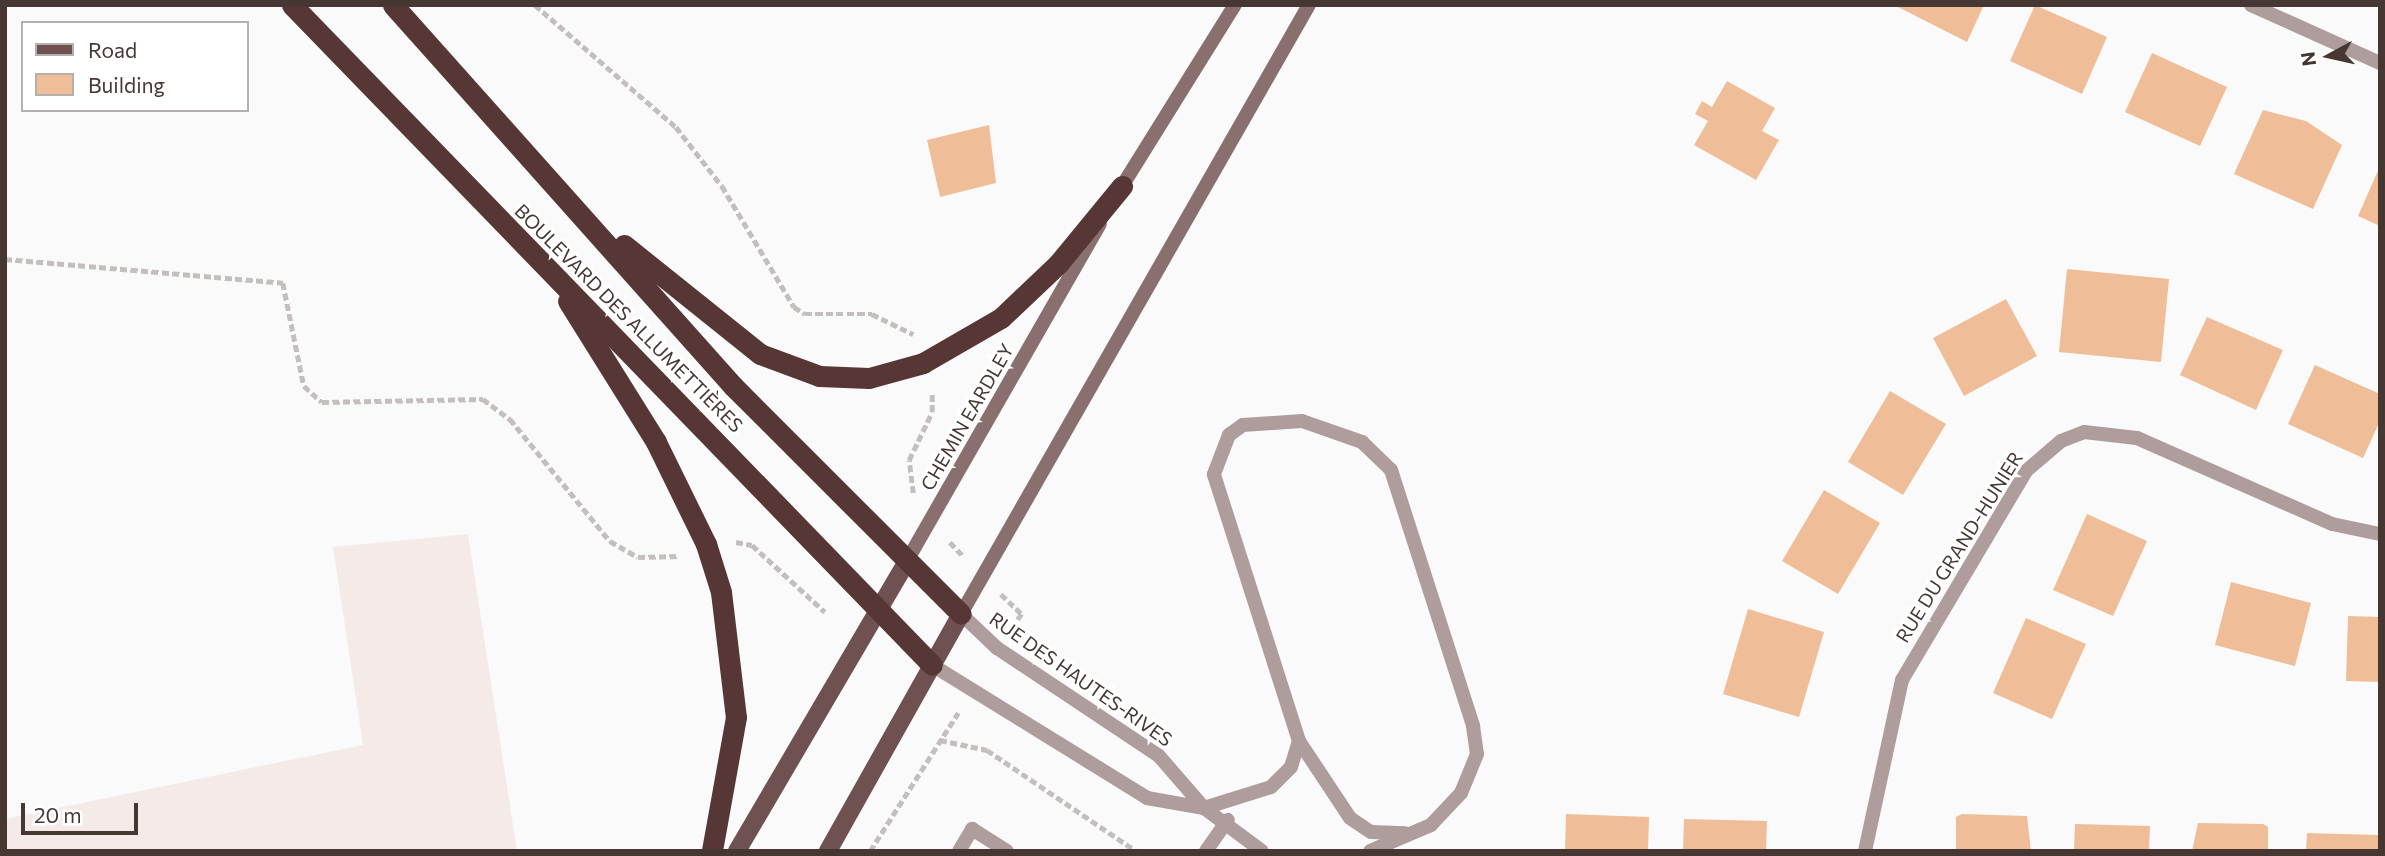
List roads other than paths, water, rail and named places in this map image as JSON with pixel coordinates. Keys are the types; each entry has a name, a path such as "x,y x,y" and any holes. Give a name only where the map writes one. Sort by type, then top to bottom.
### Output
{"highway":[{"name":"BOULEVARD DES ALLUMETTIÈRES","path":"292,5 932,665"},
{"name":"BOULEVARD DES ALLUMETTIÈRES","path":"393,5 582,211 733,386 961,614"},
{"path":"582,211 760,354 791,369 842,380 923,363 1001,318 1058,264 1122,186"},
{"path":"542,262 656,442 706,544 721,592 736,717 712,851"}],"main road":[{"name":"CHEMIN EARDLEY","path":"737,851 1122,186 1235,5"},
{"path":"828,851 1309,5"}],"street":[{"path":"2250,5 2380,63"},
{"path":"1370,851 1431,825 1454,801 1477,754 1391,470 1362,442 1302,421 1271,418 1229,435 1214,474 1299,741 1350,818 1371,832 1410,833"},
{"name":"RUE DU GRAND-HUNIER","path":"1865,851 1902,680 2026,471 2051,447 2084,432 2137,438 2332,524 2380,534"},
{"name":"RUE DES HAUTES-RIVES","path":"961,614 997,648 1159,756 1204,808"},
{"name":"RUE DES HAUTES-RIVES","path":"932,665 1147,799 1204,808 1228,820 1262,851"},
{"path":"1204,808 1271,787 1291,766 1299,741"},
{"path":"1206,851 1228,820"},
{"path":"959,851 972,829 1007,851"}]}
